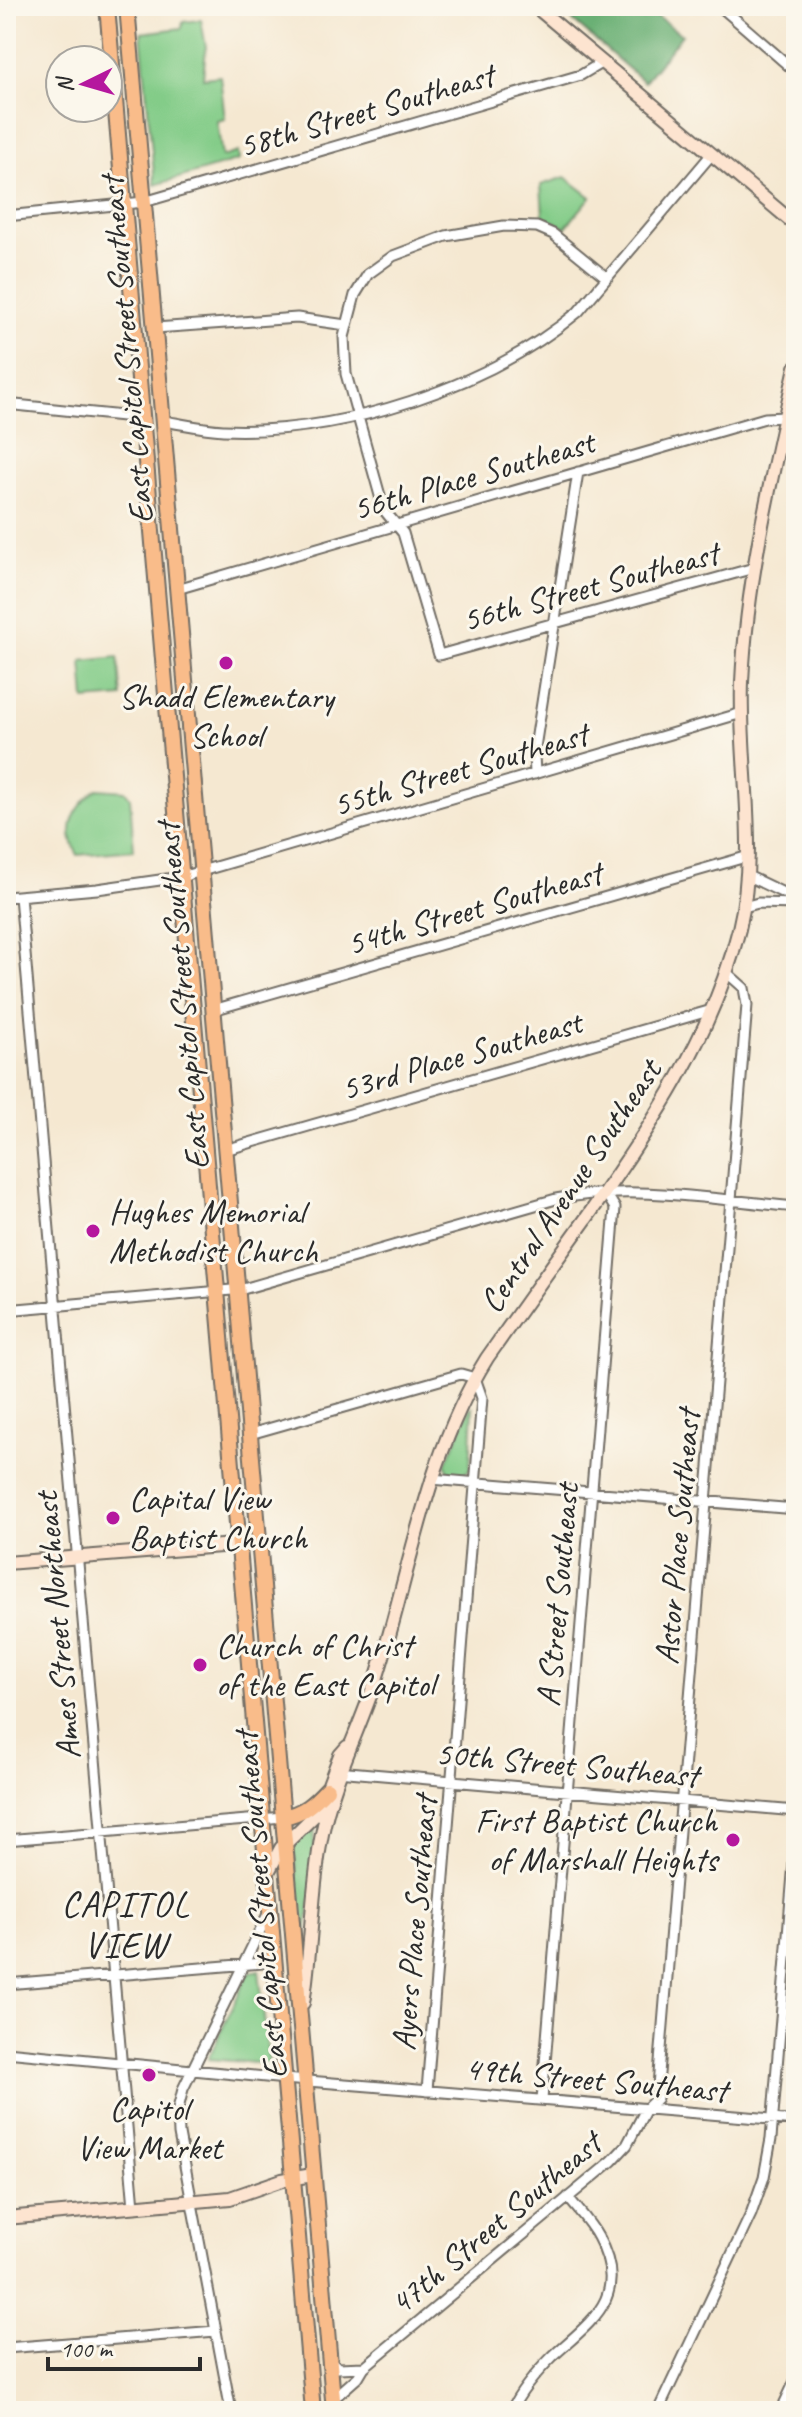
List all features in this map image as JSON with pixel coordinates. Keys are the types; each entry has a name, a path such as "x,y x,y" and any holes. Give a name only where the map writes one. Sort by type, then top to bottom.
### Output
{"main road":[{"path":"107,6 142,418 191,874 217,1292 266,1876 274,1962 295,2080 293,2178 313,2411"},
{"name":"East Capitol Street Southeast","path":"127,6 177,589 191,874 213,1010 300,2018 295,2080 313,2175 333,2405"},
{"path":"535,6 796,225"},
{"name":"Central Avenue Southeast","path":"300,2018 321,1837 338,1772 371,1694 391,1631 431,1479 450,1427 475,1378 656,1118 712,1010 726,972 744,907 748,876 742,713 745,647 754,568 796,367"},
{"path":"6,1563 259,1543"},
{"path":"283,1817 309,1808 338,1772"},
{"path":"266,1876 275,1855 319,1811 327,1789"},
{"path":"6,2218 238,2196 293,2178 313,2175"}],"street":[{"path":"720,6 796,72"},
{"name":"58th Street Southeast","path":"6,216 144,202 567,79 601,63"},
{"path":"163,421 222,430 313,426 445,387 522,352 578,312 711,155"},
{"path":"396,524 384,510 344,361 346,325 355,295 363,282 385,260 429,242 480,228 522,225 545,230 560,238 607,278"},
{"path":"155,328 297,318 346,325"},
{"path":"6,404 142,418"},
{"name":"56th Place Southeast","path":"177,589 765,418 785,417"},
{"path":"535,774 534,754 578,472"},
{"name":"56th Street Southeast","path":"396,524 403,533 439,655 754,568"},
{"name":"55th Street Southeast","path":"6,897 191,874 742,713"},
{"name":"54th Street Southeast","path":"213,1010 749,856"},
{"path":"748,876 796,901"},
{"name":"Ames Street Northeast","path":"20,896 134,2207"},
{"path":"744,907 796,901"},
{"name":"Astor Place Southeast","path":"646,2109 656,2101 658,2094 747,1001 744,988 726,972"},
{"name":"53rd Place Southeast","path":"225,1150 712,1010"},
{"path":"6,1310 237,1290 556,1199 605,1192 796,1207"},
{"name":"A Street Southeast","path":"542,2100 615,1208 605,1192"},
{"path":"250,1434 446,1378 464,1374 475,1378"},
{"name":"Ayers Place Southeast","path":"427,2091 482,1404 475,1378"},
{"path":"431,1479 796,1509"},
{"name":"50th Street Southeast","path":"338,1772 796,1811"},
{"path":"6,1840 283,1817"},
{"path":"658,2411 754,2208 766,2171 796,1838"},
{"path":"231,2411 178,2120 183,2089 270,1911"},
{"path":"6,1984 274,1962"},
{"name":"49th Street Southeast","path":"6,2052 295,2080 796,2121"},
{"name":"47th Street Southeast","path":"333,2405 364,2367 620,2153 646,2109"},
{"path":"511,2411 521,2392 539,2371 597,2316 609,2290 608,2262 600,2241 568,2197"},
{"path":"6,2348 216,2331"},
{"path":"329,2357 338,2368 364,2367"},
{"path":"781,2411 796,2379"}],"green space":[{"path":"556,6 659,6 654,14 682,35 644,82"},
{"path":"201,20 206,47 203,78 220,76 225,119 217,121 222,157 238,152 239,160 155,185 141,33 182,28 183,22"},
{"path":"565,177 591,197 565,228 543,216 541,185"},
{"path":"118,657 122,697 85,700 82,661"},
{"path":"97,789 125,791 130,798 134,850 78,855 71,836 73,819 82,803"},
{"path":"473,1407 470,1469 464,1474 449,1473 446,1464"},
{"path":"314,1824 314,1871 303,1949 293,1842"},
{"path":"259,1970 269,2064 208,2059 247,1976"}],"place":[{"name":"Shadd Elementary School","path":"226,663"},
{"name":"Hughes Memorial Methodist Church","path":"93,1231"},
{"name":"Capital View Baptist Church","path":"113,1518"},
{"name":"Church of Christ of the East Capitol","path":"200,1665"},
{"name":"First Baptist Church of Marshall Heights","path":"733,1840"},
{"name":"Capitol View Market","path":"149,2075"}],"district":[{"name":"CAPITOL VIEW","path":"126,1924"}]}
